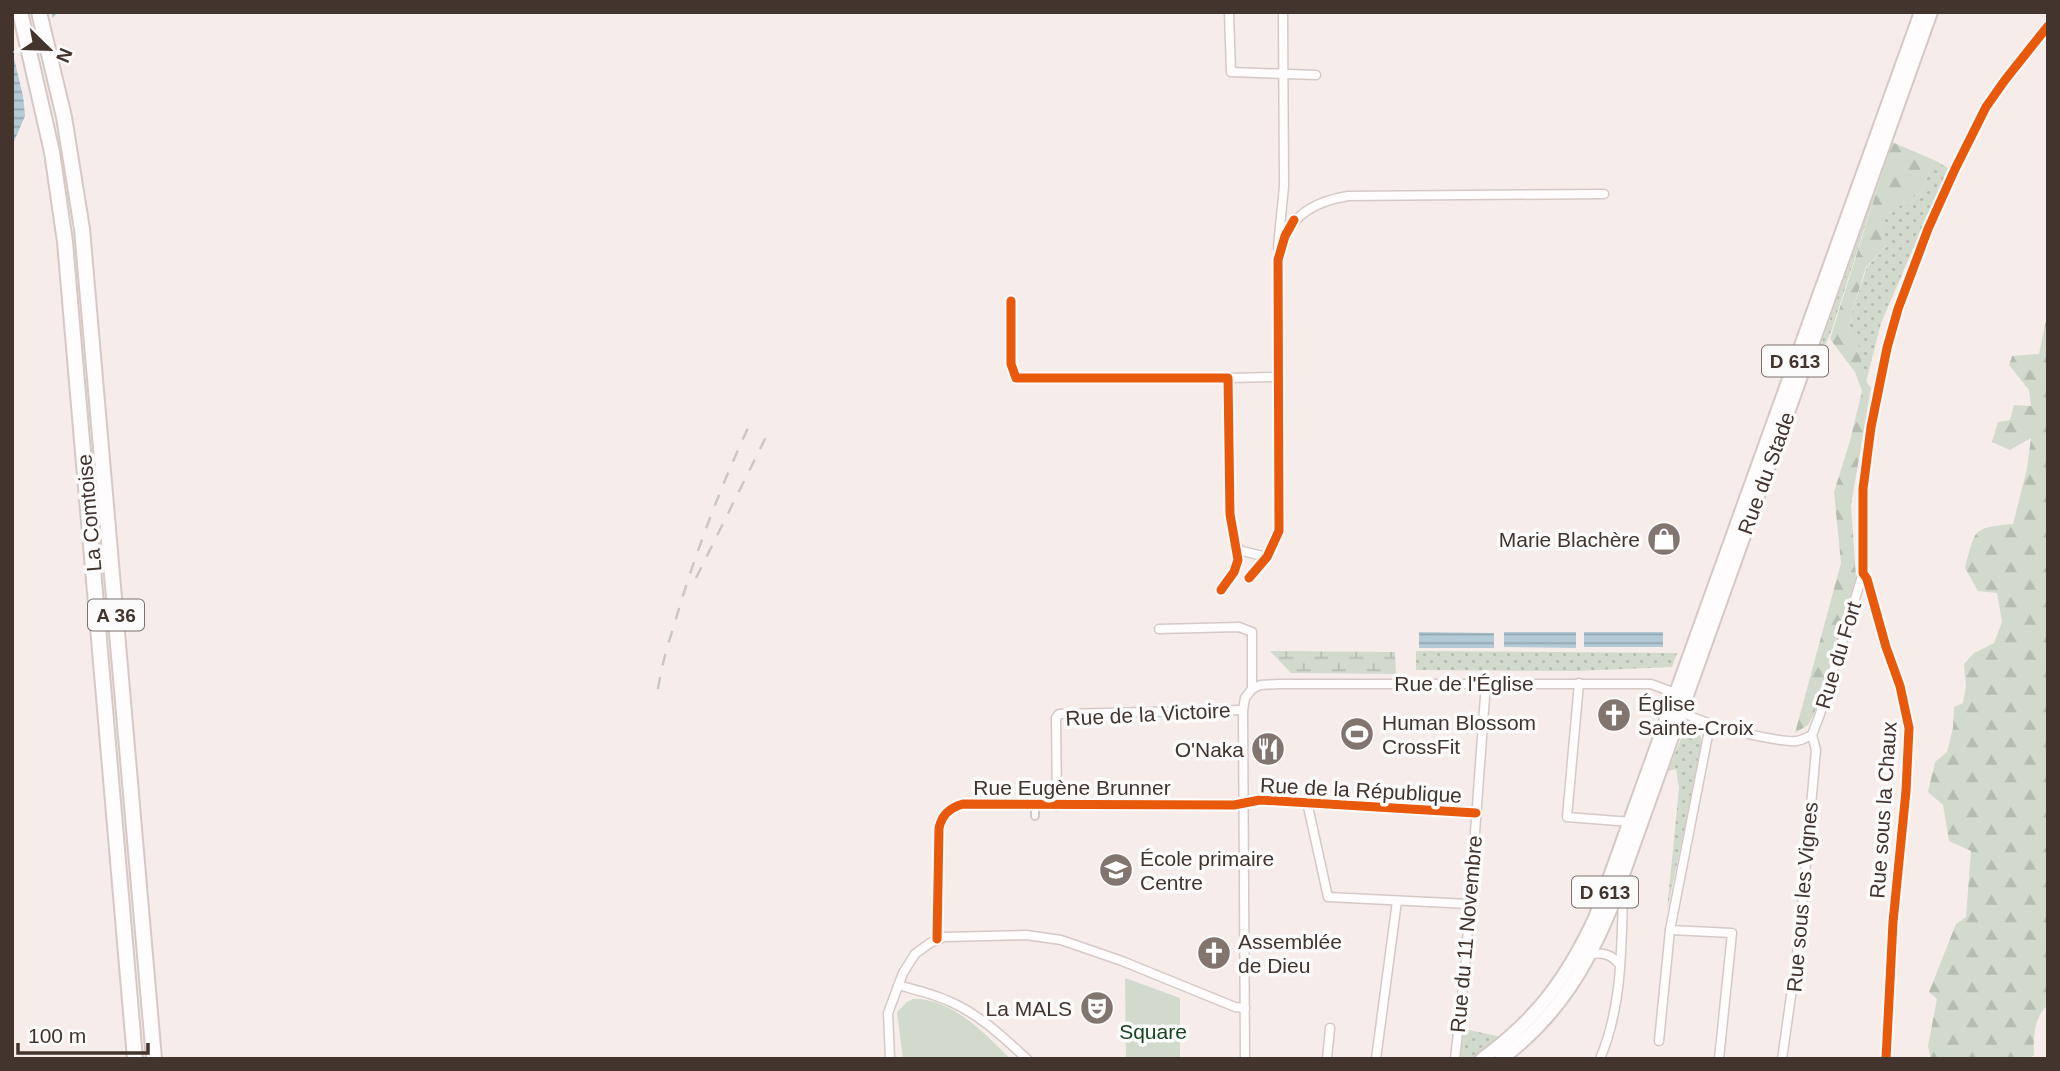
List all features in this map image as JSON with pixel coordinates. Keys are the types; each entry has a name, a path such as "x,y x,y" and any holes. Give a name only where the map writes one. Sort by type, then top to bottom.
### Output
{"highway":[{"name":"La Comtoise","path":"20,12 52,152 61,210 135,1059"},
{"name":"La Comtoise","path":"39,12 74,172 88,285 154,1059"}],"main road":[{"name":"D 613","path":"1918,33 1921,12"},
{"name":"D 613","path":"1918,33 1931,12"},
{"name":"Rue du Stade","path":"1680,712 1918,33"},
{"name":"Rue du Stade","path":"1675,693 1918,33"},
{"name":"D 613","path":"1482,1059 1520,1029 1565,975 1595,918 1675,693"},
{"name":"D 613","path":"1501,1059 1542,1022 1573,984 1591,954 1620,884 1680,712"}],"street":[{"path":"1230,12 1231,72 1316,75"},
{"path":"1249,578 1267,556 1279,531 1278,260 1279,220 1284,186 1283,12"},
{"name":"Rue sous la Chaux","path":"1886,1059 1893,922 1906,791 1909,728 1900,686 1863,573 1862,511 1871,427 1898,309 1928,229 1986,107 2048,26"},
{"path":"1278,260 1285,236 1294,220 1308,209 1330,199 1348,196 1604,194"},
{"path":"1011,300 1011,364 1016,378 1278,377"},
{"path":"1221,590 1234,572 1238,560 1230,514 1228,378"},
{"path":"1235,546 1242,551 1267,556"},
{"name":"Rue du Fort","path":"1812,735 1863,573"},
{"path":"1159,629 1239,627 1252,632 1252,689 1245,698 1243,710 1245,1059"},
{"name":"Rue du 11 Novembre","path":"1455,1059 1486,683"},
{"path":"1579,683 1567,817 1631,822"},
{"name":"Rue de l'Église","path":"1252,689 1260,685 1279,684 1579,683 1651,684 1675,693"},
{"path":"1691,683 1675,693 1680,712 1710,725 1797,741 1812,735"},
{"name":"Rue de la Victoire","path":"1057,806 1056,718 1059,714 1243,710"},
{"path":"1659,1041 1670,930 1710,725"},
{"name":"Rue sous les Vignes","path":"1782,1059 1799,940 1816,750 1812,735"},
{"name":"Rue de la République","path":"1244,802 1307,802 1476,813"},
{"name":"Rue Eugène Brunner","path":"937,939 939,828 941,819 954,807 963,804 1234,805 1244,802"},
{"name":"Rue de la République","path":"1307,802 1328,897 1469,904"},
{"path":"1035,805 1035,816"},
{"path":"1600,1059 1617,1007 1623,898 1620,884"},
{"path":"1376,1059 1397,901"},
{"path":"1670,930 1732,933 1719,1059"},
{"path":"890,1059 888,1013 910,959 937,939 950,936 1026,935 1061,940 1110,956 1235,1007 1245,1008"},
{"path":"1591,954 1604,953 1613,957 1620,965"},
{"path":"898,985 942,998 961,1007 1000,1035 1027,1059"},
{"path":"1327,1059 1330,1028"}],"green space":[{"path":"1892,142 1832,329 1821,355 1818,353"},
{"path":"1892,142 1934,160 1921,192 1887,214 1880,231 1886,247 1866,267 1851,315 1849,333 1863,352 1859,371 1871,388 1851,505 1856,578 1814,714 1808,725 1795,733 1841,563 1834,492 1862,391 1855,372 1830,339"},
{"path":"1934,160 1948,168 1881,323 1866,382 1859,371 1849,333 1851,315 1867,267 1886,247 1880,231 1887,214 1921,192"},
{"path":"2048,310 2048,1005 2037,1021 2034,1055 2029,1059 1931,1059 1928,1046 1937,999 1929,992 1956,924 1966,917 1971,851 1949,841 1943,805 1928,792 1935,762 1947,752 1953,728 1954,707 1963,703 1966,686 1964,664 1974,653 1994,643 2002,622 1997,593 1978,591 1965,568 1971,545 1978,533 1990,527 2013,524 2027,469 2031,438 2010,450 1992,442 1998,422 2010,420 2014,405 2031,406 2029,390 2009,365 2012,356 2039,354"},
{"path":"1270,651 1395,652 1396,674 1291,673"},
{"path":"1416,651 1677,653 1672,667 1577,671 1416,670"},
{"path":"1690,732 1698,733 1701,737 1702,749 1667,910 1679,788 1676,769 1668,771 1681,739"},
{"name":"Square","path":"1125,978 1180,998 1180,1059 1126,1059"},
{"path":"913,999 927,1000 954,1011 979,1029 1010,1059 903,1059 897,1012"},
{"path":"1464,1029 1502,1037 1473,1059 1460,1059"}],"water":[{"path":"15,12 58,12 49,22 23,94 25,116 12,146 12,18"},
{"path":"1419,632 1494,633 1494,648 1419,648"},
{"path":"1504,632 1576,632 1576,648 1504,647"},
{"path":"1584,632 1663,632 1663,647 1584,647"}],"pier":[{"path":"12,12 51,12 54,22 27,95 28,117 12,50"}],"railway":[{"path":"658,689 695,560 748,428"},
{"path":"696,578 766,437"}],"cycle path":[{"path":"1886,1059 1893,922 1906,791 1909,728 1900,686 1863,573 1863,489 1871,427 1898,309 1928,229 1986,107 2048,26"},
{"path":"1249,578 1267,557 1279,531 1278,260 1285,236 1294,220"},
{"path":"1011,301 1011,364 1016,378 1228,378 1230,514 1238,560 1234,572 1221,590"},
{"path":"937,939 939,828 947,813 963,804 1234,805 1260,800 1476,813"}],"place":[{"name":"Marie Blachère","path":"1664,539"},
{"name":"Église Sainte-Croix","path":"1614,715"},
{"name":"Human Blossom CrossFit","path":"1357,734"},
{"name":"O'Naka","path":"1268,749"},
{"name":"École primaire Centre","path":"1116,870"},
{"name":"Assemblée de Dieu","path":"1214,953"},
{"name":"La MALS","path":"1097,1008"}]}
